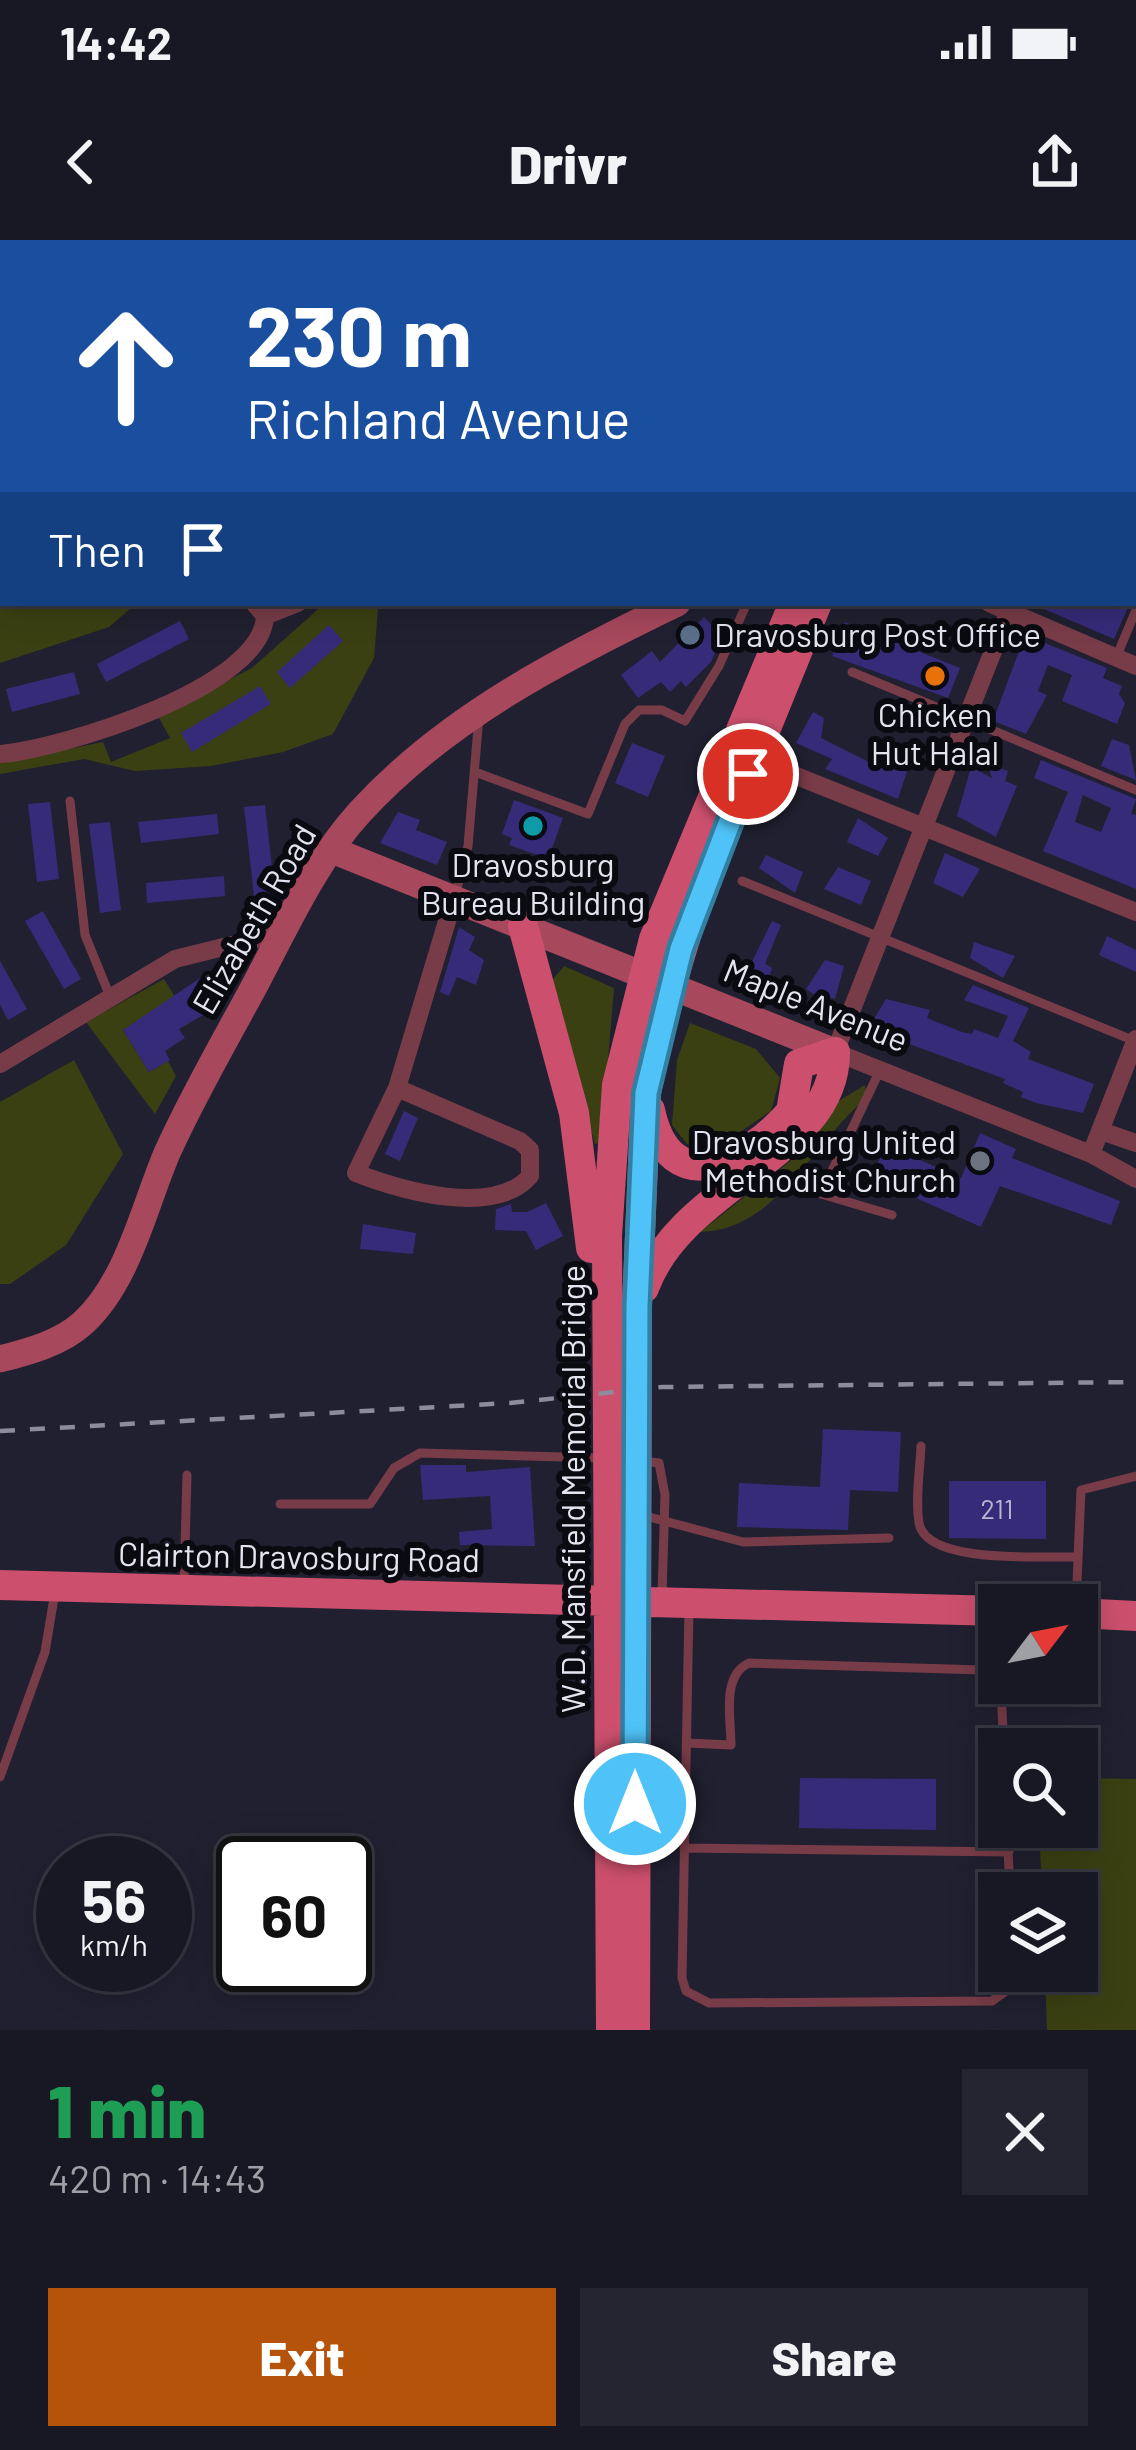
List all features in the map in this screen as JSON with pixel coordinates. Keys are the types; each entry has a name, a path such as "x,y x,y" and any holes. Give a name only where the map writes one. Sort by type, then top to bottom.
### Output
{"main road":[{"name":"Elizabeth Road","path":"0,1359 51,1343 81,1324 105,1298 169,1149 284,932 332,850 395,777 480,711 546,669 671,606"},
{"path":"599,1235 617,1085 647,1015 668,944 793,606"},
{"path":"668,944 816,606"},
{"name":"Maple Avenue","path":"332,850 835,1052"},
{"path":"523,926 574,1113 599,1235"},
{"name":"W.D. Mansfield Memorial Bridge","path":"635,2030 637,1306 647,1015"},
{"path":"637,1306 654,1260 680,1226 717,1192 800,1134 835,1073 835,1052 799,1064 791,1112 726,1163 704,1167 682,1163 668,1152 654,1131 646,1093"},
{"name":"W.D. Mansfield Memorial Bridge","path":"599,1235 610,1606 611,2030"},
{"name":"Clairton Dravosburg Road","path":"0,1585 610,1606 675,1601 978,1610"},
{"path":"1098,1611 1136,1616"}],"street":[{"path":"835,1052 1011,607 1136,666"},
{"path":"0,754 103,730 171,702 238,665 265,628 259,610"},
{"path":"794,775 1136,912"},
{"path":"397,1088 520,1141 530,1150 530,1176 514,1191 453,1197 425,1195 356,1174 397,1088 454,898"},
{"path":"2,1058 175,959 284,932"},
{"path":"1091,1154 1136,1040"},
{"name":"Maple Avenue","path":"835,1052 1091,1154 1136,1179"},
{"path":"1100,1131 1136,1143"}],"lane":[{"path":"475,772 588,814 625,724 639,710 662,710 685,721 719,666 746,606"},
{"path":"1116,658 1136,610"},
{"path":"852,672 1136,790"},
{"path":"454,898 468,846 480,711"},
{"path":"70,801 85,935 111,999"},
{"path":"742,881 1136,1040"},
{"path":"880,1070 821,1193 892,1215"},
{"path":"921,1446 919,1526 927,1538 958,1552 1078,1557"},
{"path":"280,1504 370,1504 394,1468 420,1454 506,1452 659,1462 687,1743 682,1978 694,2000 992,2001 1004,1992"},
{"path":"184,1591 187,1475"},
{"path":"1077,1584 1081,1490 1136,1476"},
{"path":"610,1606 625,1517 645,1514 743,1542 889,1538"},
{"path":"0,1777 45,1652 56,1587"},
{"path":"687,1743 731,1745 731,1686 734,1675 749,1663 983,1670 1001,1691 1003,1728"},
{"path":"685,1848 1009,1852"},
{"path":"1009,1848 1009,1872"}],"green space":[{"path":"0,606 134,606 109,627 0,663"},
{"path":"322,606 378,609 374,658 333,734 283,752 211,766 135,771 84,759 0,774 0,763 103,742 111,762 170,738 158,716 252,668"},
{"path":"564,966 614,988 601,1143 595,1144 549,984"},
{"path":"164,979 175,997 123,1030 149,1072 168,1061 176,1076 155,1114 86,1022"},
{"path":"690,1023 756,1049 780,1078 771,1111 715,1149 687,1144 672,1125 677,1060"},
{"path":"74,1060 123,1154 66,1245 10,1284 0,1284 0,1102"},
{"path":"865,1085 867,1098 773,1200 727,1228 700,1232 799,1154 837,1102"},
{"path":"1098,1778 1136,1779 1136,2030 1047,2030 1046,1992 1098,1992 1098,1872 1041,1872 1040,1848 1098,1848"}],"building":[{"path":"1037,606 1129,606 1114,639"},
{"path":"704,617 722,636 711,662 686,687 681,681 670,692 661,682 638,698 621,675 652,651 660,662"},
{"path":"180,621 189,639 106,682 97,664"},
{"path":"845,622 960,668 948,698 832,656"},
{"path":"329,625 343,641 290,688 277,672"},
{"path":"1025,635 1107,668 1103,678 1122,686 1119,694 1125,703 1117,724 1062,701 1072,675 1048,665 1038,691 1047,695 1026,734 993,721"},
{"path":"74,672 80,694 12,712 6,689"},
{"path":"260,686 271,704 192,752 181,733"},
{"path":"813,712 824,718 821,738 873,764 881,745 911,759 898,799 825,769 832,759 796,743"},
{"path":"1112,739 1129,745 1136,780 1101,766"},
{"path":"632,743 665,756 648,797 615,783"},
{"path":"1041,760 1136,799 1131,814 1136,815 1136,889 1043,851 1068,792 1034,778","holes":["1083,795 1111,808 1101,832 1075,822"]},
{"path":"987,763 1008,771 1005,781 1017,786 996,837 957,816 971,767 992,778"},
{"name":"Dravosburg Bureau Building","path":"514,800 563,818 548,859 509,845 512,838 502,834"},
{"path":"50,802 59,879 37,882 28,804"},
{"path":"265,805 275,894 254,896 244,807"},
{"path":"398,812 420,820 416,830 447,842 437,865 380,843"},
{"path":"217,814 219,834 141,843 138,822"},
{"path":"858,818 888,838 878,856 847,842"},
{"path":"110,822 121,910 100,913 89,824"},
{"path":"945,853 980,869 963,897 933,883"},
{"path":"766,855 803,872 795,893 759,868"},
{"path":"838,867 871,881 861,905 824,889"},
{"path":"224,876 225,896 147,903 146,883"},
{"path":"43,911 81,979 64,989 25,921"},
{"path":"772,921 781,925 765,964 772,968 768,982 746,974"},
{"path":"459,927 475,937 469,950 484,960 476,985 457,977 449,996 440,992"},
{"path":"1107,936 1136,950 1136,972 1099,955"},
{"path":"974,942 1015,956 1003,978 970,958"},
{"path":"825,960 844,966 835,999 828,997 826,1003 806,989"},
{"path":"0,961 27,1009 8,1020 0,1005"},
{"path":"200,978 217,1007 179,1029 185,1038 165,1051 170,1060 149,1072 123,1030"},
{"path":"973,985 1029,1008 1013,1041 1031,1052 1028,1059 1094,1084 1083,1113 1036,1103 1021,1097 1023,1092 1003,1083 1005,1079 868,1029 886,999 930,1010 927,1018 962,1032 972,1034 974,1029 998,1038 1008,1016 964,1000"},
{"path":"404,1111 418,1118 400,1161 385,1154"},
{"name":"Dravosburg United Methodist Church","path":"980,1133 1016,1149 1012,1158 1120,1201 1111,1225 1000,1186 981,1227 871,1178 886,1145 961,1178"},
{"path":"546,1203 563,1236 536,1250 526,1231 495,1230 496,1209 511,1204 512,1212 527,1212"},
{"path":"363,1224 416,1233 413,1254 360,1249"},
{"path":"823,1429 901,1432 898,1492 850,1490 848,1530 737,1527 739,1483 820,1487"},
{"path":"420,1465 466,1465 466,1472 530,1467 535,1546 460,1545 459,1532 492,1529 490,1496 423,1500"},
{"path":"949,1481 1046,1481 1046,1539 949,1538"},
{"path":"800,1778 936,1779 936,1830 799,1828"}],"railway":[{"path":"0,1431 510,1403 662,1387 1136,1382"}],"place":[{"name":"Dravosburg Post Office","path":"690,635"},
{"name":"Chicken Hut Halal","path":"935,676"},
{"name":"Dravosburg Bureau Building","path":"533,826"},
{"name":"Dravosburg United Methodist Church","path":"980,1161"}],"route":[{"path":"635,1804 637,1306 646,1093 681,949 748,774"}]}
